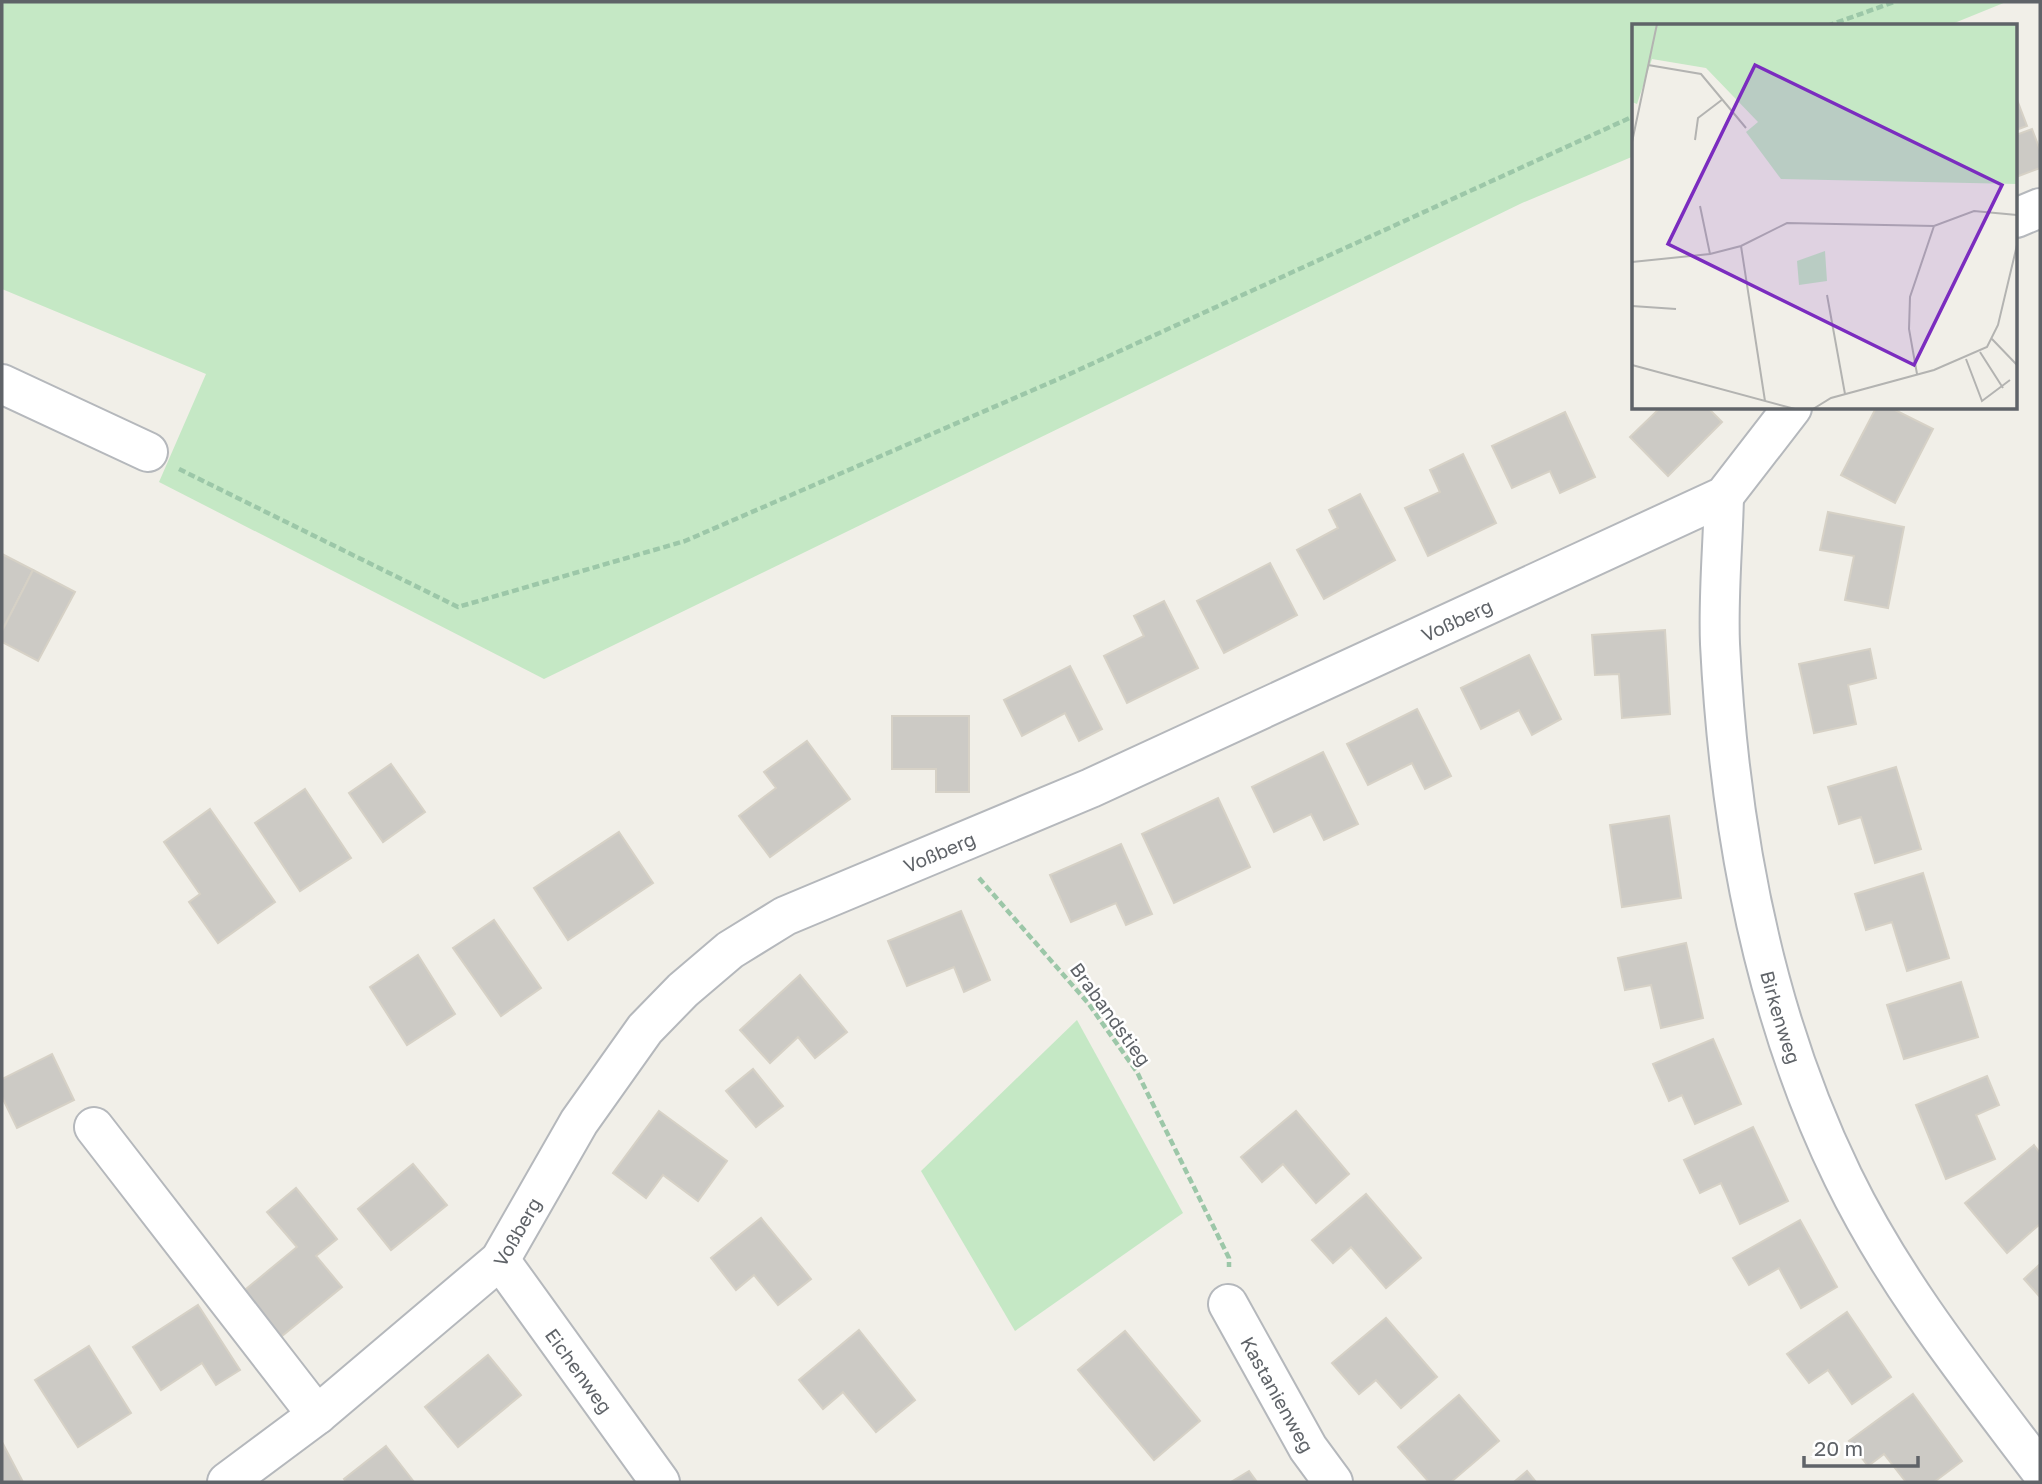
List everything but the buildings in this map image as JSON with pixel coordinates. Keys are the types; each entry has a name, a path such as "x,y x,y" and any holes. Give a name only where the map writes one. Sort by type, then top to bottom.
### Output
{"street":[{"path":"2018,217 2040,208"},
{"path":"2,384 148,452"},
{"name":"Voßberg","path":"227,1482 317,1415 500,1260 579,1122 645,1029 683,990 730,950 785,916 1091,789 1724,496 1790,410"},
{"name":"Birkenweg","path":"1724,496 1720,641 1730,767 1763,956 1788,1046 1843,1177 1892,1264 1929,1324 2040,1470"},
{"path":"94,1127 317,1415"},
{"name":"Eichenweg","path":"500,1260 660,1482"},
{"name":"Kastanienweg","path":"1228,1304 1308,1448 1332,1482"}],"path":[{"path":"1833,24 1894,2"},
{"path":"148,452 458,607 685,541 1063,377 1632,117"},
{"name":"Brabandstieg","path":"950,846 1088,1003 1137,1072 1229,1258 1228,1304"}],"green space":[{"path":"2,2 2006,2 1952,24 1632,24 1632,157 1522,203 544,679 159,482 206,374 2,289"},
{"path":"1077,1020 1183,1213 1015,1331 921,1171"}]}
